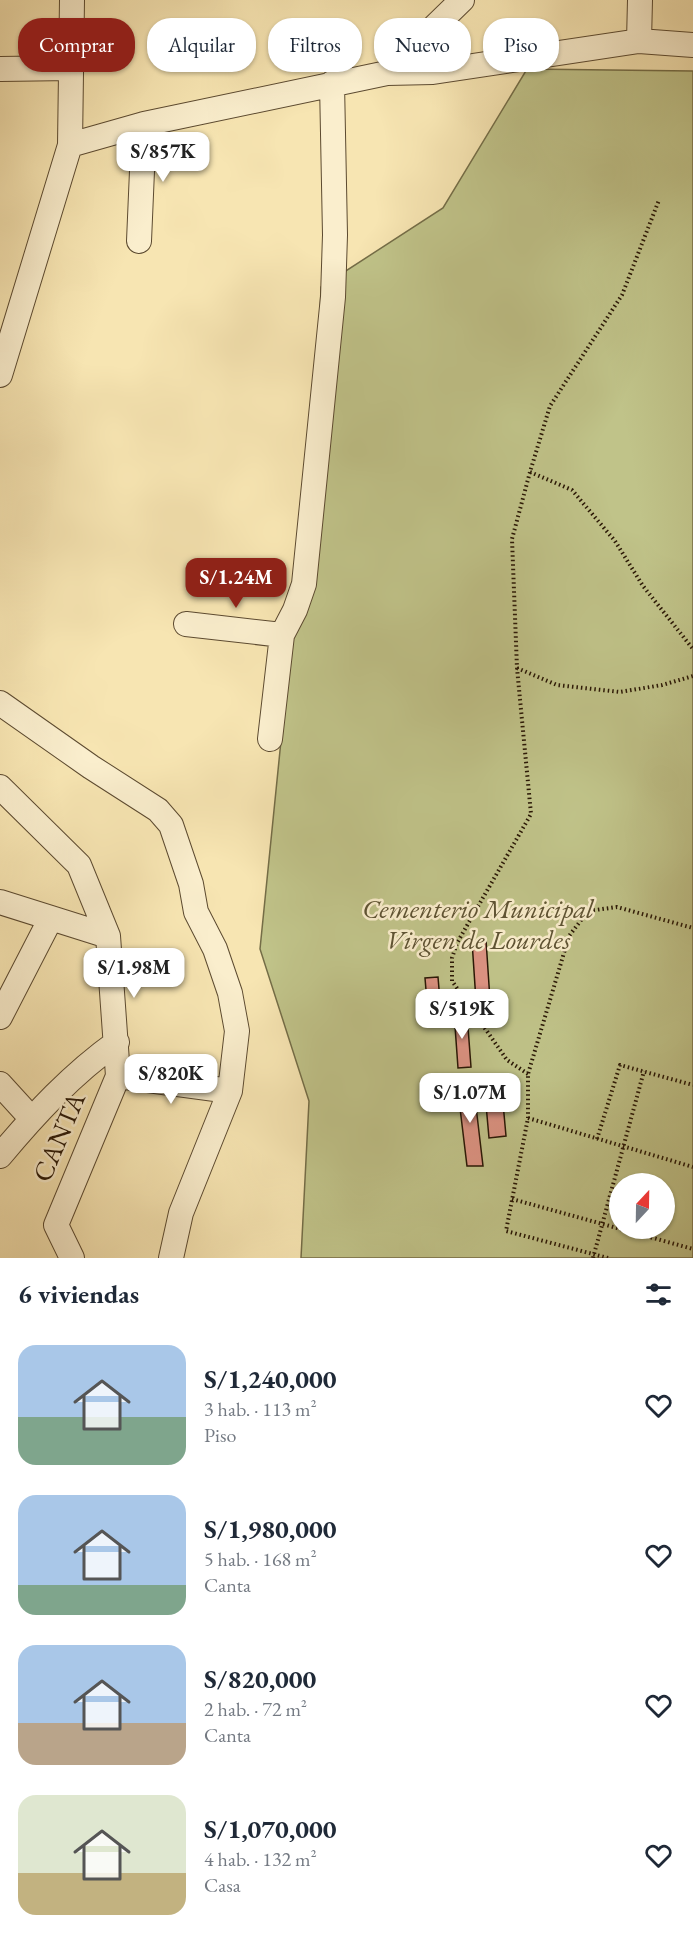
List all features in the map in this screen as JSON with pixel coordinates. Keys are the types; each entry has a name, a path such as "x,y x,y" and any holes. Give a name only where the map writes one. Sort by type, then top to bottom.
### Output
{"street":[{"path":"72,0 72,18"},
{"path":"387,73 462,0"},
{"path":"639,41 640,0"},
{"path":"70,145 144,124 387,73 433,72 639,41 693,45"},
{"path":"0,69 18,69"},
{"path":"0,375 70,145 71,72"},
{"path":"270,740 282,635 295,610 304,584 333,297 335,235 332,83"},
{"path":"139,240 144,124"},
{"path":"186,624 282,635"},
{"path":"0,703 91,767 158,810 171,825 191,884 196,912 231,993 237,1031 230,1091 181,1213 171,1258"},
{"name":"CANTA","path":"0,787 79,865 108,936 118,1076 56,1225 72,1258"},
{"path":"0,902 108,936"},
{"path":"0,1017 51,918"},
{"path":"0,1156 31,1118 83,1066 117,1042"},
{"path":"118,1076 230,1091"},
{"path":"0,1084 31,1118"}],"path":[{"path":"528,1074 507,1060 452,981 452,958 456,943 531,814 517,668 512,539 550,406 622,295 659,200"},
{"path":"530,472 572,490 615,542 643,586 693,649"},
{"path":"517,668 557,685 620,692 663,686 693,676"},
{"path":"608,1258 506,1231 528,1118 528,1074 569,936 588,911 617,907 693,928"},
{"path":"597,1139 620,1065 693,1085"},
{"path":"594,1256 644,1071"},
{"path":"528,1118 693,1167"},
{"path":"512,1199 693,1249"}],"green space":[{"name":"Cementerio Municipal Virgen de Lourdes","path":"559,69 693,71 693,1258 301,1258 309,1101 260,949 318,374 321,287 443,208 525,72 559,72"}],"building":[{"path":"486,940 490,1000 476,1001 472,941"},
{"path":"438,977 440,1001 427,1002 425,978"},
{"path":"454,1012 467,1014 471,1067 458,1068"},
{"path":"473,1081 483,1166 467,1166 457,1083"},
{"path":"501,1081 506,1136 489,1138 484,1082"}]}
